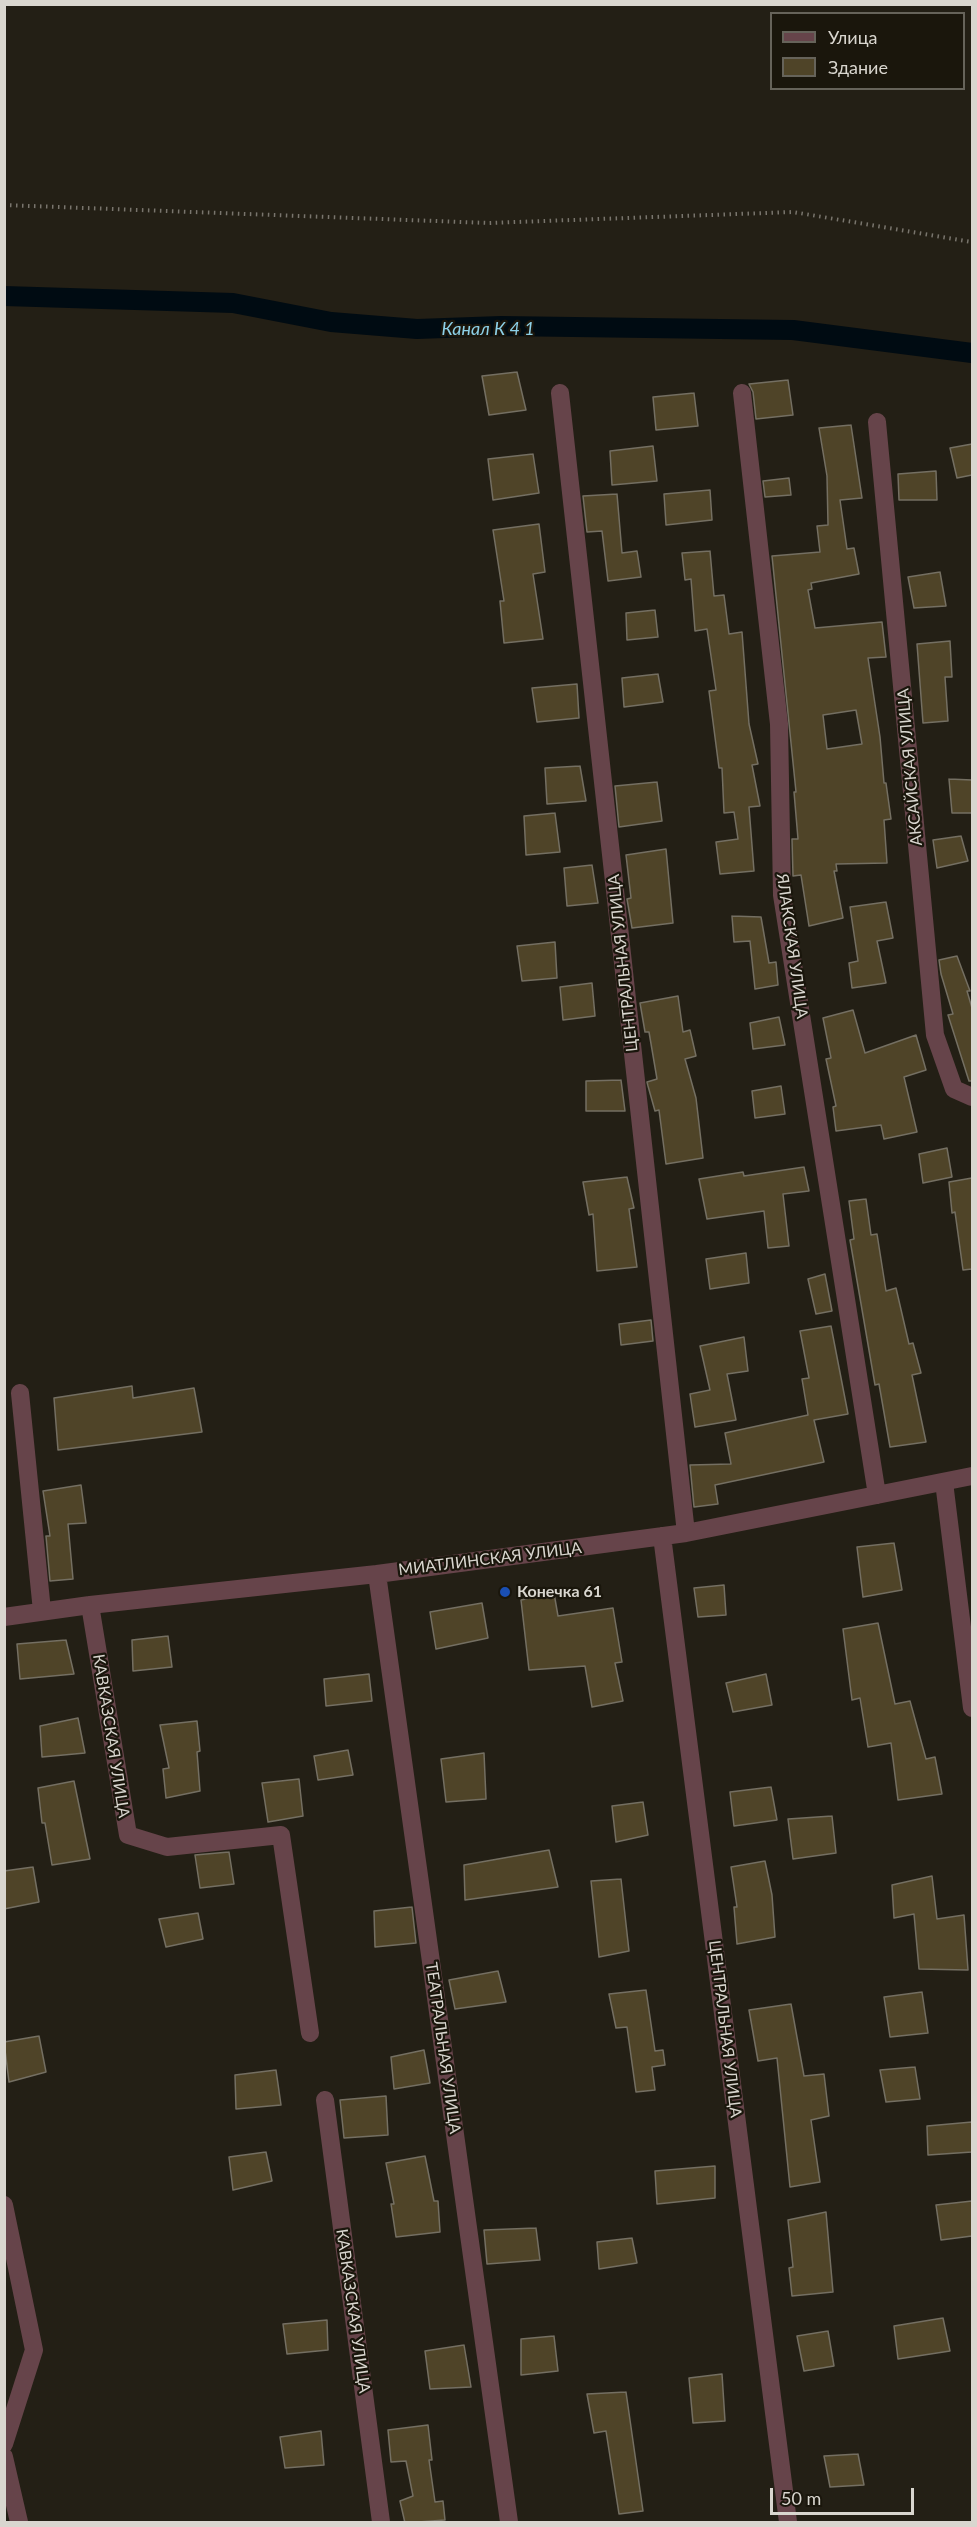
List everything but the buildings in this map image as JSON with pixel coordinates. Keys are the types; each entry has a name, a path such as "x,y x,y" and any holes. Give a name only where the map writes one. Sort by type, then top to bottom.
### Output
{"street":[{"name":"ЦЕНТРАЛЬНАЯ УЛИЦА","path":"560,393 686,1533"},
{"name":"ЯЛАКСКАЯ УЛИЦА","path":"742,393 779,724 782,895 877,1495"},
{"name":"АКСАЙСКАЯ УЛИЦА","path":"877,422 936,1035 954,1089 972,1097"},
{"path":"20,1393 42,1611"},
{"name":"МИАТЛИНСКАЯ УЛИЦА","path":"4,1617 90,1605 377,1574 686,1533 972,1476"},
{"path":"944,1482 972,1708"},
{"name":"ЦЕНТРАЛЬНАЯ УЛИЦА","path":"662,1536 788,2523"},
{"name":"ТЕАТРАЛЬНАЯ УЛИЦА","path":"377,1574 509,2523"},
{"name":"КАВКАЗСКАЯ УЛИЦА","path":"90,1605 128,1835 167,1847 281,1835 310,2033"},
{"name":"КАВКАЗСКАЯ УЛИЦА","path":"325,2100 381,2523"},
{"path":"4,2205 34,2350 4,2444"},
{"path":"4,2457 19,2523"}],"path":[{"path":"4,205 489,224 793,212 972,242"}],"waterway":[{"name":"Канал К 4 1","path":"4,296 233,303 331,322 417,329 501,326 793,330 972,353"}],"place":[{"name":"Конечка 61","path":"505,1592"}]}
